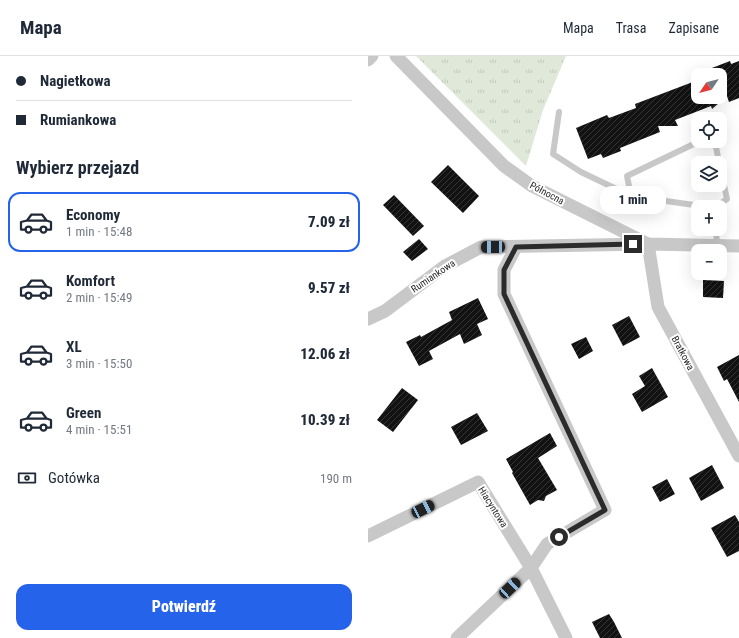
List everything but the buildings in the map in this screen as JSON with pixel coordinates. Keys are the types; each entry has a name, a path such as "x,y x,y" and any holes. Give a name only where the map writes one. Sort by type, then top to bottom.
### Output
{"street":[{"path":"368,60 372,56"},
{"name":"Północna","path":"396,56 504,166 532,186 648,244 691,245"},
{"name":"Rumiankowa","path":"368,319 385,310 445,266 481,247 648,244"},
{"name":"Bratkowa","path":"648,244 658,307 739,456"},
{"name":"Północna","path":"727,246 739,246"},
{"path":"457,638 531,568 547,544 605,510 504,294 504,270 516,247"},
{"name":"Hiacyntowa","path":"368,536 478,482 531,568 566,638"}],"lane":[{"path":"559,112 553,154 581,172 631,196 691,205"},
{"path":"631,196 627,176 691,145"}],"green space":[{"path":"416,56 566,56 543,110 526,166"}],"route":[{"path":"559,537 605,510 504,294 504,270 516,247 633,244"}]}
